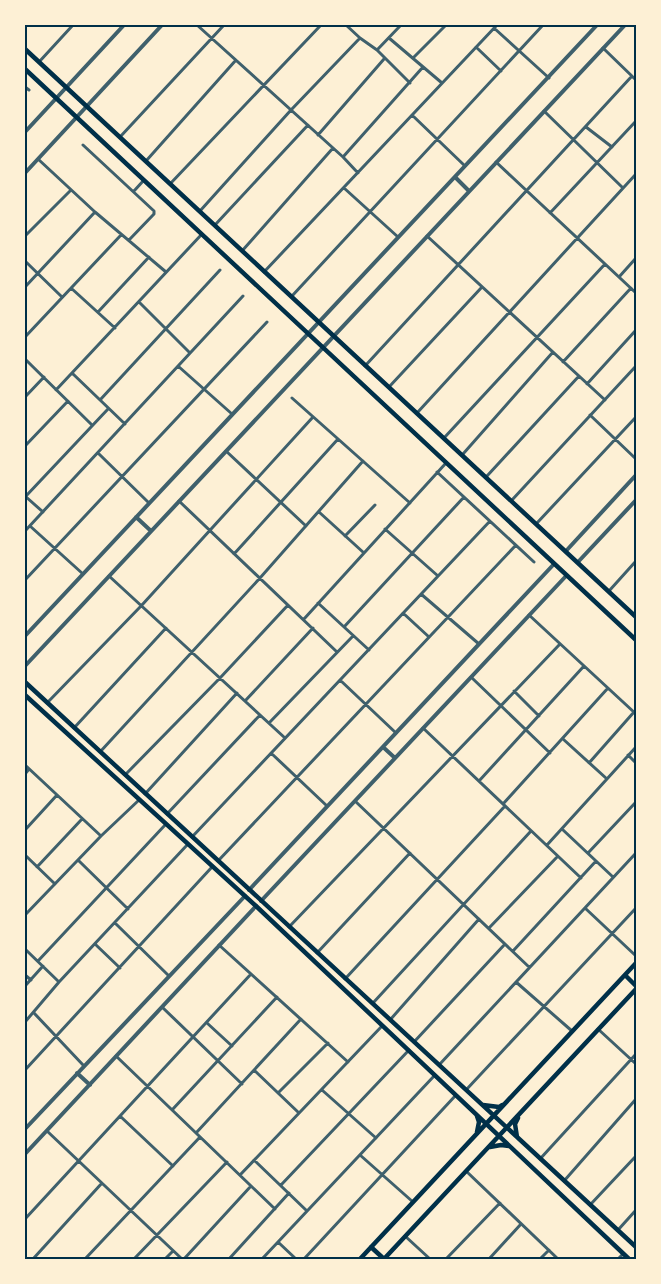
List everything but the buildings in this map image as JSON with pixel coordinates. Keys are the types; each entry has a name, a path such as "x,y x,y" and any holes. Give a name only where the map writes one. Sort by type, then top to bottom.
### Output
{"main road":[{"path":"25,49 318,323 487,476 636,617"},
{"path":"25,69 636,640"},
{"path":"25,682 465,1091 617,1230 635,1244"},
{"path":"25,695 256,906 628,1259"},
{"path":"360,1259 636,963"},
{"path":"371,1247 384,1259 485,1151 636,987 625,975"},
{"path":"482,1105 498,1107 506,1103"},
{"path":"474,1136 478,1130 477,1114"},
{"path":"518,1138 516,1124 519,1114"},
{"path":"485,1151 492,1146 510,1146"}],"street":[{"path":"39,62 73,25"},
{"path":"25,132 124,25"},
{"path":"25,173 162,25"},
{"path":"197,25 358,172"},
{"path":"120,137 224,25"},
{"path":"170,184 321,25"},
{"path":"346,25 377,50 410,83"},
{"path":"377,50 401,25"},
{"path":"413,58 446,25"},
{"path":"291,297 543,25"},
{"path":"25,636 597,25"},
{"path":"25,666 625,25"},
{"path":"264,272 495,26 549,78"},
{"path":"200,211 291,110 360,38"},
{"path":"389,38 442,82"},
{"path":"476,47 501,71"},
{"path":"603,48 636,80"},
{"path":"318,135 384,59"},
{"path":"146,162 236,60"},
{"path":"343,157 423,67"},
{"path":"365,366 632,76"},
{"path":"25,87 29,90"},
{"path":"544,111 623,188"},
{"path":"412,115 465,166"},
{"path":"550,213 636,121"},
{"path":"215,225 308,125"},
{"path":"586,127 612,147"},
{"path":"83,145 152,207 154,214 128,240"},
{"path":"242,251 333,148"},
{"path":"38,159 95,212 166,272"},
{"path":"496,162 636,293"},
{"path":"417,413 636,175"},
{"path":"454,177 469,191"},
{"path":"134,191 144,180"},
{"path":"344,188 398,237"},
{"path":"25,236 71,190"},
{"path":"25,287 95,212"},
{"path":"25,337 121,234"},
{"path":"56,390 202,234"},
{"path":"427,236 604,400"},
{"path":"98,312 149,257"},
{"path":"25,261 62,298"},
{"path":"619,277 635,261"},
{"path":"444,438 605,264"},
{"path":"100,400 220,270"},
{"path":"388,387 482,287"},
{"path":"71,288 114,328"},
{"path":"563,362 631,288"},
{"path":"25,531 243,296"},
{"path":"139,302 190,353"},
{"path":"25,580 267,322"},
{"path":"587,384 636,330"},
{"path":"463,454 552,352"},
{"path":"25,359 92,425"},
{"path":"178,366 232,414"},
{"path":"512,500 636,366"},
{"path":"72,373 124,424"},
{"path":"487,476 579,376"},
{"path":"25,397 44,378"},
{"path":"292,398 410,503"},
{"path":"25,446 68,400"},
{"path":"43,512 25,496 108,408"},
{"path":"590,416 636,459"},
{"path":"47,703 142,605 313,417"},
{"path":"538,524 636,417"},
{"path":"234,554 338,439"},
{"path":"226,451 306,526"},
{"path":"98,453 149,503"},
{"path":"100,752 260,578 363,461"},
{"path":"304,619 446,462"},
{"path":"437,472 534,562"},
{"path":"566,551 636,475"},
{"path":"344,627 464,497"},
{"path":"578,562 636,500"},
{"path":"179,501 337,652"},
{"path":"345,536 375,505"},
{"path":"319,512 364,553"},
{"path":"136,518 151,532"},
{"path":"192,838 490,521"},
{"path":"30,526 82,574"},
{"path":"385,529 438,576"},
{"path":"218,861 516,545"},
{"path":"608,591 636,561"},
{"path":"249,890 554,564"},
{"path":"109,576 286,738"},
{"path":"261,901 566,576"},
{"path":"421,594 479,644"},
{"path":"318,604 369,650"},
{"path":"125,775 288,605"},
{"path":"404,613 430,637"},
{"path":"529,615 635,713 589,763"},
{"path":"74,728 166,628"},
{"path":"245,701 312,628"},
{"path":"269,723 353,636"},
{"path":"289,927 560,644"},
{"path":"479,781 584,666"},
{"path":"471,677 550,753"},
{"path":"340,680 396,733"},
{"path":"345,979 438,880 608,688"},
{"path":"514,692 539,716"},
{"path":"145,794 237,693"},
{"path":"166,814 260,715"},
{"path":"423,728 581,878"},
{"path":"563,739 607,779"},
{"path":"383,747 395,758"},
{"path":"547,845 636,747"},
{"path":"272,753 327,806"},
{"path":"628,755 636,763"},
{"path":"25,765 101,836"},
{"path":"25,774 29,769"},
{"path":"25,830 58,795"},
{"path":"25,915 101,836 139,800"},
{"path":"355,801 529,967"},
{"path":"588,853 636,802"},
{"path":"37,867 82,819"},
{"path":"38,961 166,824"},
{"path":"562,829 613,877"},
{"path":"372,1004 531,831"},
{"path":"25,1022 59,982 188,844"},
{"path":"318,953 410,853"},
{"path":"438,1065 636,853"},
{"path":"25,855 55,884"},
{"path":"488,928 558,856"},
{"path":"78,860 128,909"},
{"path":"513,952 596,861"},
{"path":"25,1070 212,867"},
{"path":"25,1129 245,896"},
{"path":"25,1154 256,906"},
{"path":"585,908 636,956"},
{"path":"465,1091 636,908"},
{"path":"390,1020 479,919"},
{"path":"115,923 169,976"},
{"path":"95,944 120,968"},
{"path":"414,1042 505,944"},
{"path":"219,945 348,1062"},
{"path":"25,950 59,982"},
{"path":"25,986 43,966"},
{"path":"25,974 31,980"},
{"path":"25,1219 251,974"},
{"path":"516,982 572,1031"},
{"path":"172,1110 276,997"},
{"path":"162,1007 242,1084"},
{"path":"34,1013 84,1066"},
{"path":"196,1133 301,1019"},
{"path":"206,1023 232,1046"},
{"path":"240,1175 382,1026"},
{"path":"598,1029 636,1064"},
{"path":"278,1093 328,1044"},
{"path":"280,1185 408,1050"},
{"path":"540,1159 636,1054"},
{"path":"116,1056 275,1209"},
{"path":"254,1070 299,1113"},
{"path":"78,1073 90,1085"},
{"path":"262,1259 436,1075"},
{"path":"322,1090 376,1138"},
{"path":"304,1259 456,1094"},
{"path":"564,1181 636,1099"},
{"path":"120,1116 173,1166"},
{"path":"47,1131 183,1259 251,1186"},
{"path":"85,1259 200,1137"},
{"path":"360,1155 413,1202"},
{"path":"590,1205 636,1156"},
{"path":"254,1160 307,1211"},
{"path":"134,1259 226,1162"},
{"path":"466,1171 558,1259"},
{"path":"34,1259 102,1183"},
{"path":"229,1259 289,1193"},
{"path":"446,1259 500,1203"},
{"path":"617,1230 636,1210"},
{"path":"489,1259 521,1224"},
{"path":"405,1236 430,1259"},
{"path":"278,1242 296,1259"},
{"path":"540,1259 549,1250"},
{"path":"165,1259 173,1251"},
{"path":"618,1259 623,1254"}]}
